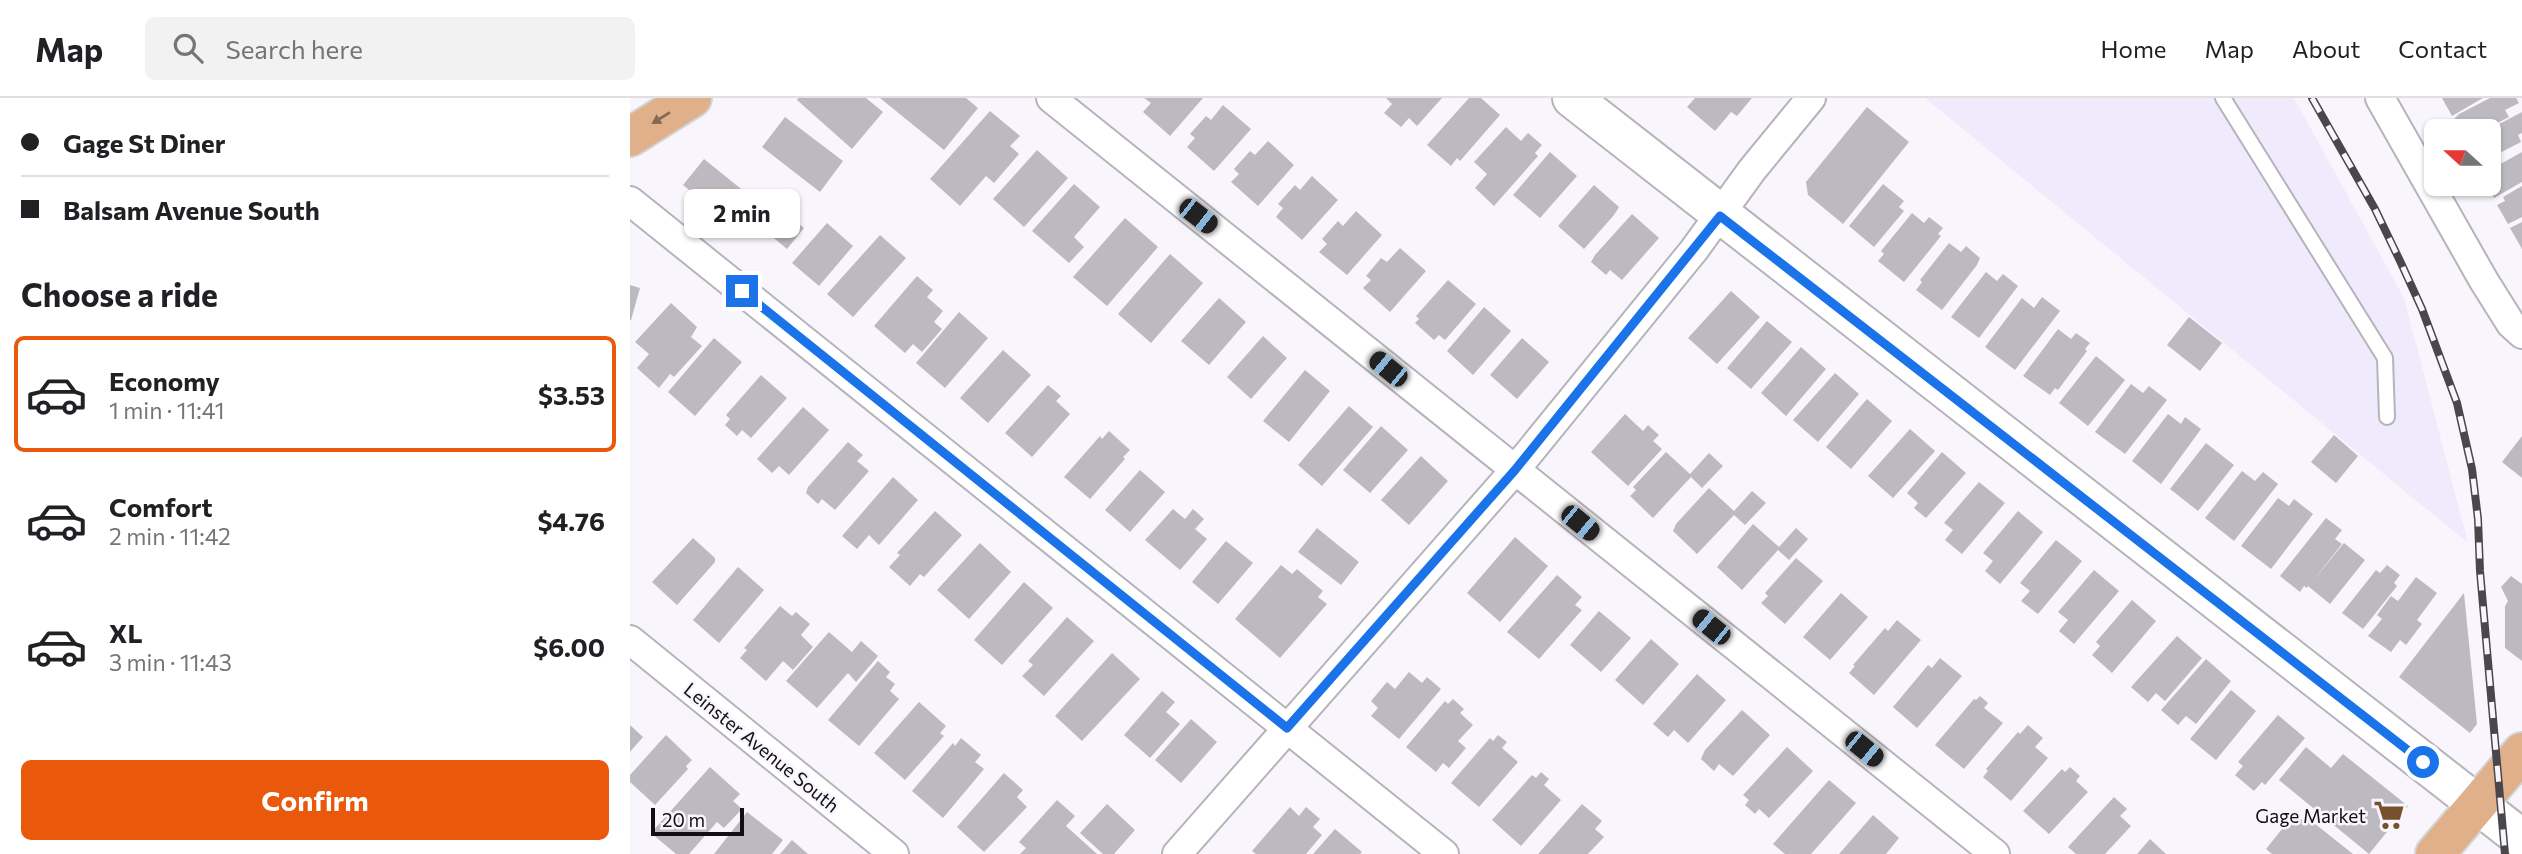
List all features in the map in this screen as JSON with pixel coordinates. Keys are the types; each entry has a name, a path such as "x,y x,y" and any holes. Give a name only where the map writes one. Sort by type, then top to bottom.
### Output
{"main road":[{"path":"630,137 692,98"},
{"path":"1572,98 2522,839"},
{"path":"2435,854 2522,752"}],"street":[{"path":"1051,98 1995,854"},
{"path":"1177,854 1515,470 1720,216 1752,170 1811,98"},
{"path":"2381,98 2484,281 2511,324 2522,334"},
{"path":"630,201 1444,854"},
{"name":"Leinster Avenue South","path":"630,640 894,854"}],"lane":[{"path":"2222,98 2385,358 2388,417"}],"shaded area":[{"path":"1925,98 2294,98 2404,298 2468,543"}],"building":[{"path":"866,98 883,112 852,149 797,100"},
{"path":"880,98 966,98 978,108 944,150"},
{"path":"1144,98 1203,98 1170,136 1143,112 1151,103"},
{"path":"1386,98 1442,98 1417,126 1409,118 1401,127 1384,113 1392,104"},
{"path":"1469,98 1481,98 1500,115 1460,161 1457,158 1451,166 1427,145"},
{"path":"1695,98 1752,98 1737,116 1731,112 1715,131 1687,107"},
{"path":"2442,98 2483,98 2452,116"},
{"path":"2490,98 2516,98 2519,103 2505,110 2509,117 2501,121 2501,119 2454,119"},
{"path":"1223,105 1251,129 1214,171 1187,147 1195,138 1190,134 1206,116 1211,120"},
{"path":"1867,107 1909,142 1843,224 1808,195 1806,182"},
{"path":"990,111 1020,136 1010,146 1019,154 994,183 986,176 960,206 930,179"},
{"path":"2522,112 2522,133 2518,135 2521,142 2501,152 2501,123"},
{"path":"785,117 843,161 820,192 762,147"},
{"path":"1506,127 1521,141 1528,133 1542,145 1535,153 1538,156 1494,206 1475,188 1487,174 1474,162"},
{"path":"1268,141 1294,165 1258,206 1231,182 1239,174 1234,169 1250,151 1255,155"},
{"path":"1037,150 1068,178 1024,227 993,199"},
{"path":"1550,152 1577,176 1540,218 1513,195"},
{"path":"2522,152 2522,182 2501,194 2501,164"},
{"path":"704,159 756,201 736,227 683,185"},
{"path":"1312,176 1338,200 1302,240 1276,217 1283,208 1278,204 1295,185 1300,190"},
{"path":"1074,184 1100,207 1074,237 1084,247 1069,263 1032,231"},
{"path":"1883,184 1904,201 1899,207 1904,211 1874,247 1849,226"},
{"path":"1594,185 1619,207 1584,249 1558,226"},
{"path":"2522,186 2522,217 2508,224 2497,205 2505,201 2503,197"},
{"path":"766,198 804,228 787,249 750,218"},
{"path":"1356,211 1382,235 1347,275 1319,252 1327,244 1322,239 1338,221 1343,226"},
{"path":"1912,213 1924,223 1929,217 1943,228 1938,234 1941,236 1904,282 1878,261 1884,254 1881,251"},
{"path":"1632,214 1659,238 1622,280 1610,270 1606,275 1591,262"},
{"path":"1125,218 1158,247 1107,306 1073,277"},
{"path":"2522,222 2522,249 2510,228"},
{"path":"827,223 853,246 819,286 792,263"},
{"path":"880,235 906,258 853,317 827,294"},
{"path":"1949,243 1961,252 1966,246 1980,258 1942,310 1916,290 1922,282 1920,280"},
{"path":"1400,248 1426,271 1390,312 1363,288 1371,280 1366,276 1381,258 1387,262"},
{"path":"1170,254 1203,283 1151,343 1118,314"},
{"path":"1986,272 1997,281 2003,274 2018,286 1979,338 1951,317"},
{"path":"917,276 933,290 927,297 943,311 934,322 942,329 922,352 913,344 905,353 874,326"},
{"path":"1448,280 1476,304 1445,340 1439,335 1434,340 1415,323 1419,319 1416,316"},
{"path":"630,285 640,288 631,320 630,320"},
{"path":"1731,291 1760,317 1717,364 1688,338"},
{"path":"2042,297 2060,311 2015,370 1985,347 2022,298 2034,308"},
{"path":"1219,298 1246,322 1209,365 1181,341"},
{"path":"671,303 697,327 691,337 702,346 674,377 670,374 659,388 637,368 649,354 635,342"},
{"path":"1484,307 1511,331 1473,375 1447,351"},
{"path":"959,312 988,338 945,388 916,363"},
{"path":"2189,317 2222,343 2200,371 2167,345"},
{"path":"1767,321 1792,342 1751,389 1727,368"},
{"path":"2058,329 2071,339 2076,333 2090,343 2058,390 2055,388 2050,395 2023,376"},
{"path":"1263,336 1287,358 1251,399 1227,377"},
{"path":"714,338 742,362 695,416 668,392"},
{"path":"1522,338 1549,362 1517,399 1490,375"},
{"path":"1801,347 1826,369 1786,416 1761,393"},
{"path":"1003,350 1031,375 988,423 960,398"},
{"path":"2096,356 2125,380 2088,426 2059,403"},
{"path":"1305,370 1330,391 1289,442 1263,421"},
{"path":"1835,373 1859,394 1818,442 1793,420"},
{"path":"761,375 787,398 751,438 742,430 737,436 725,425 730,419 726,415"},
{"path":"2131,384 2143,393 2149,386 2167,400 2125,454 2095,432"},
{"path":"1048,385 1061,396 1056,401 1070,414 1032,457 1005,433"},
{"path":"1867,399 1892,421 1851,469 1826,447"},
{"path":"1349,406 1373,427 1322,486 1298,465"},
{"path":"803,407 829,430 789,475 779,466 772,473 757,459"},
{"path":"1625,414 1643,431 1648,425 1659,435 1653,441 1662,449 1628,486 1591,452"},
{"path":"2168,414 2181,424 2185,417 2201,429 2161,484 2132,461"},
{"path":"1381,426 1408,450 1370,493 1343,470"},
{"path":"1910,429 1935,451 1893,498 1868,476"},
{"path":"1109,431 1130,450 1090,499 1064,477 1100,436 1102,439"},
{"path":"2334,435 2358,456 2336,483 2311,462"},
{"path":"2522,436 2522,478 2502,462"},
{"path":"848,442 863,455 857,461 869,471 835,510 822,499 818,504 806,493 808,487"},
{"path":"2206,443 2234,465 2198,511 2170,489"},
{"path":"1666,452 1690,474 1709,453 1723,466 1702,488 1691,477 1653,518 1630,496 1636,490 1633,487"},
{"path":"1942,452 1966,473 1926,518 1914,508 1918,503 1907,493"},
{"path":"1421,456 1448,481 1409,525 1381,500"},
{"path":"1140,470 1165,492 1130,532 1105,510"},
{"path":"2242,471 2255,481 2263,472 2278,484 2234,541 2205,518"},
{"path":"893,477 918,500 879,545 869,535 857,549 842,536"},
{"path":"1979,482 2005,503 1962,554 1945,540 1953,530 1944,523"},
{"path":"1709,488 1734,511 1752,491 1766,503 1745,525 1734,515 1697,554 1673,531 1676,524"},
{"path":"2278,498 2289,506 2294,499 2313,514 2271,569 2241,546"},
{"path":"1173,509 1185,519 1193,509 1204,519 1195,529 1207,539 1180,570 1145,540"},
{"path":"935,511 962,535 924,577 920,574 910,586 889,567 900,555 897,553"},
{"path":"2018,511 2043,532 2000,584 1985,571 1993,561 1983,553"},
{"path":"2326,518 2342,530 2335,539 2342,544 2311,583 2344,543 2365,560 2330,604 2308,586 2304,586 2300,592 2280,576"},
{"path":"1753,524 1779,547 1796,528 1808,539 1789,560 1778,550 1742,590 1717,567"},
{"path":"1317,528 1359,562 1341,585 1298,552"},
{"path":"1515,537 1548,566 1500,622 1467,593"},
{"path":"693,538 715,558 715,562 677,605 652,582"},
{"path":"2056,540 2082,561 2038,614 2021,601 2030,591 2020,583"},
{"path":"1226,541 1253,563 1218,604 1192,582"},
{"path":"980,543 1011,572 969,619 937,590"},
{"path":"1796,558 1823,581 1785,624 1761,603 1768,596 1765,593"},
{"path":"1281,565 1292,574 1297,569 1323,591 1318,597 1327,604 1280,658 1235,619"},
{"path":"2387,565 2400,575 2394,583 2397,586 2363,629 2342,613 2376,570 2380,573"},
{"path":"738,567 764,590 719,643 693,620"},
{"path":"2094,570 2119,591 2074,644 2059,631 2068,620 2058,612"},
{"path":"1557,575 1582,597 1575,605 1582,610 1539,659 1507,632"},
{"path":"2511,576 2522,584 2522,661 2505,648 2505,606 2508,601 2501,587"},
{"path":"2416,577 2437,593 2417,620 2422,624 2406,645 2400,640 2391,652 2368,636 2382,619 2377,615 2391,596 2398,601"},
{"path":"1024,582 1053,608 1002,665 974,640"},
{"path":"1841,593 1868,617 1830,660 1803,637"},
{"path":"2464,593 2477,724 2470,733 2399,677"},
{"path":"2132,600 2156,621 2112,673 2092,655 2100,646 2096,642"},
{"path":"780,606 792,616 796,612 810,624 801,635 813,647 793,670 783,661 766,681 740,658 747,650 744,648"},
{"path":"1599,611 1631,638 1601,672 1570,645"},
{"path":"1067,617 1094,641 1044,696 1022,676 1033,665 1028,661"},
{"path":"1897,620 1921,640 1874,695 1849,673 1885,628 1888,631"},
{"path":"829,632 852,652 861,641 878,656 856,682 848,673 817,708 786,681"},
{"path":"2177,636 2202,658 2165,701 2156,693 2148,702 2131,687"},
{"path":"1651,639 1679,664 1643,705 1615,680"},
{"path":"1112,653 1140,679 1082,741 1055,716"},
{"path":"1940,658 1962,676 1917,728 1893,707 1928,665 1932,668"},
{"path":"2206,659 2231,681 2196,724 2186,716 2178,725 2161,710"},
{"path":"878,661 890,672 886,677 895,684 890,691 899,699 859,746 828,720"},
{"path":"1409,672 1422,683 1427,677 1441,689 1399,739 1371,716 1378,708 1371,701 1387,682 1395,689"},
{"path":"1697,674 1726,700 1688,743 1674,730 1668,737 1653,724"},
{"path":"2231,690 2256,711 2216,760 2190,739"},
{"path":"1162,691 1175,702 1166,712 1180,724 1150,758 1124,735"},
{"path":"1980,696 1988,703 1984,708 2003,723 1964,769 1935,745 1974,699"},
{"path":"1453,699 1464,709 1460,713 1473,725 1458,741 1466,748 1449,768 1443,763 1436,772 1406,747 1445,701 1448,704"},
{"path":"919,702 946,726 940,733 944,736 905,780 874,753"},
{"path":"1742,710 1770,735 1733,776 1719,764 1714,771 1701,759 1705,750"},
{"path":"2278,715 2305,738 2265,785 2262,782 2254,791 2235,775 2243,766 2238,762"},
{"path":"1191,719 1217,742 1181,783 1155,760"},
{"path":"630,725 643,737 630,752"},
{"path":"2028,725 2043,738 2035,747 2048,758 2011,801 1983,777 1988,771 1986,769 2018,732 2020,734"},
{"path":"666,735 692,760 686,766 688,769 655,805 630,782 630,775"},
{"path":"1498,735 1507,742 1502,748 1518,762 1479,807 1451,783 1490,738 1493,741"},
{"path":"961,738 981,755 975,762 984,769 943,818 912,791 953,743 955,746"},
{"path":"1787,747 1813,771 1769,818 1759,809 1755,814 1745,805 1749,800 1743,795"},
{"path":"2306,747 2331,768 2343,754 2408,806 2369,854 2279,780"},
{"path":"710,767 740,794 733,801 742,809 724,828 717,822 689,854 676,854 651,833"},
{"path":"2070,767 2080,776 2076,781 2088,792 2049,834 2023,811 2062,769 2065,772"},
{"path":"1541,772 1549,779 1544,785 1561,800 1521,846 1492,820 1532,775 1536,778"},
{"path":"1004,773 1023,790 1017,797 1027,807 984,852 957,827"},
{"path":"1829,780 1856,803 1811,854 1785,854 1773,844"},
{"path":"2114,797 2127,809 2120,816 2131,826 2105,854 2076,854 2068,847"},
{"path":"1057,800 1075,816 1066,826 1097,854 1020,854 1026,848 1019,842"},
{"path":"1107,804 1135,830 1114,854 1103,854 1080,833"},
{"path":"1582,804 1602,821 1595,829 1604,837 1588,854 1538,854"},
{"path":"1290,807 1299,816 1306,807 1320,819 1313,827 1322,835 1306,854 1256,854 1252,851"},
{"path":"747,812 783,840 772,854 714,854"},
{"path":"2294,814 2306,823 2309,819 2353,854 2272,854 2266,849"},
{"path":"1873,815 1899,838 1886,854 1839,854"},
{"path":"1335,829 1362,852 1313,854"},
{"path":"2150,839 2166,854 2137,854"},
{"path":"792,840 808,854 780,854"}],"railway":[{"path":"2312,98 2375,209 2401,263 2422,309 2457,403 2472,469 2478,519 2480,571 2505,854"}],"place":[{"name":"Gage Market","path":"2389,815"}],"route":[{"path":"742,291 1287,728 1515,470 1720,216 2423,762"}]}
